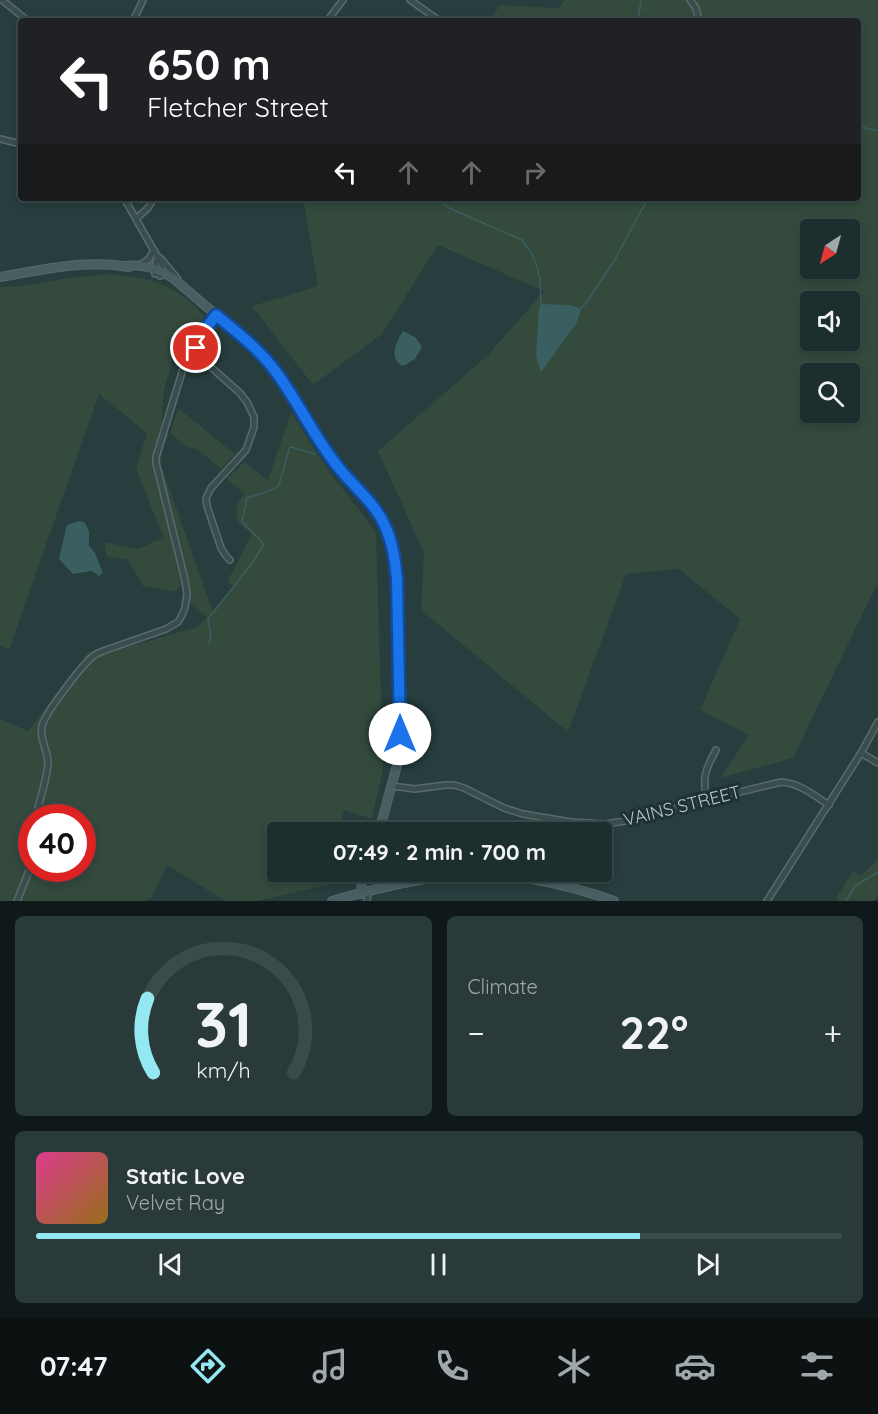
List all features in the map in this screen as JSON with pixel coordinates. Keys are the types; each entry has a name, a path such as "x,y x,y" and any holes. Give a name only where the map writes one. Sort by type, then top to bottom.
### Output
{"street":[{"path":"2,0 24,18"},
{"path":"134,18 143,0"},
{"path":"329,18 343,0"},
{"path":"410,0 436,18"},
{"path":"690,0 696,8 698,18"},
{"path":"0,139 18,143"},
{"path":"126,201 157,255 181,284 272,366 339,468 385,524 395,556 397,579 400,754 382,822"},
{"path":"136,219 152,201"},
{"path":"141,265 157,255"},
{"path":"157,255 158,273"},
{"path":"0,277 71,266 141,265 181,284"},
{"path":"125,266 158,273 188,291"},
{"path":"39,804 48,765 42,724 76,675 94,655 166,629 178,621 183,613 187,594 185,580 156,457 183,369 195,353 202,334 216,315"},
{"path":"195,353 240,393 254,417 254,427 243,453 211,488 206,498 221,548 230,560"},
{"path":"767,901 829,805 878,722"},
{"path":"707,800 704,787 705,776 716,750"},
{"path":"861,753 878,763"},
{"name":"VAINS STREET","path":"392,786 415,789 454,785 504,808 523,814 565,822 594,824 632,820 781,782 799,786 829,805"},
{"path":"332,901 364,897 405,882 451,876 486,875 553,882 614,901"},
{"path":"17,901 25,882"},
{"path":"362,882 364,897"}],"green space":[{"path":"565,0 878,0 878,582 793,758 720,778 749,735 700,710 740,619 679,569 626,574 568,732 421,610 424,553 378,451 488,355 544,291 438,245 382,334 313,385 252,306 318,286 304,201 861,201 861,18 491,18 500,5 558,8"},
{"path":"109,274 143,279 167,287 205,316 175,351 164,390 161,427 152,457 184,583 175,592 143,586 128,560 107,556 104,542 139,549 164,539 136,469 147,433 99,394 9,650 0,645 0,287"},
{"path":"178,408 235,454 221,469 197,449 187,447 170,433"},
{"path":"291,412 329,471 376,532 383,769 372,819 344,810 341,822 267,822 267,882 341,882 258,901 225,901 167,865 152,897 145,901 0,901 0,719 28,731 89,651 97,656 197,627 207,617 188,601 158,464 157,454 165,434 169,435 163,447 161,465 213,612 234,586 227,582 252,534 237,521 237,503 245,494 227,479 244,462 268,480"},
{"path":"878,860 878,896 874,901 836,901 853,871 860,876"}],"water":[{"path":"541,304 582,307 576,324 541,372 536,356"},
{"path":"403,331 415,337 422,347 415,359 403,366 396,360 395,350"},
{"path":"79,521 85,523 89,531 89,546 95,553 103,573 99,576 92,571 73,574 59,559 67,525"}],"waterway":[{"path":"638,18 641,0"},
{"path":"861,124 865,128 878,131"},
{"path":"440,201 449,208 522,240 532,254 537,267 541,304"},
{"path":"582,307 613,263 646,201"},
{"path":"209,643 211,637 208,619 263,546 262,542 242,522 247,498 274,489 279,485 291,447 315,454"},
{"path":"846,901 855,886 878,872"}],"route":[{"path":"196,348 202,334 216,315 250,344 278,374 323,446 385,524 395,556 397,579 400,734"}]}
